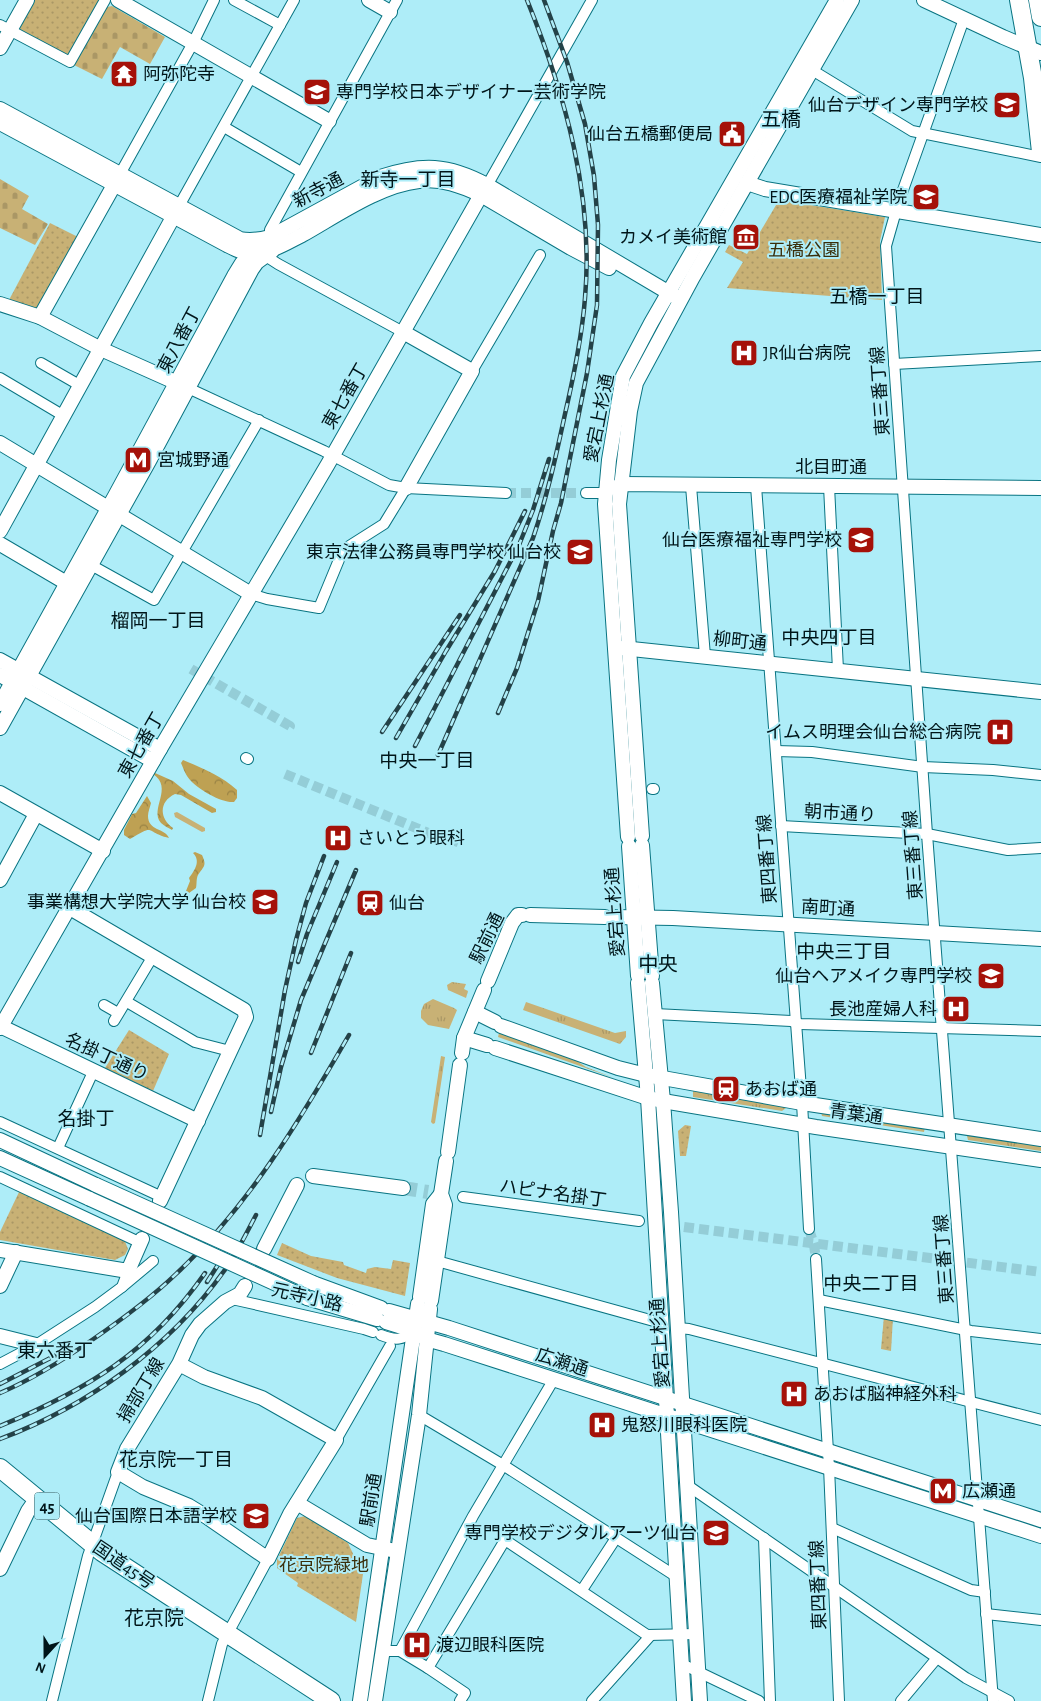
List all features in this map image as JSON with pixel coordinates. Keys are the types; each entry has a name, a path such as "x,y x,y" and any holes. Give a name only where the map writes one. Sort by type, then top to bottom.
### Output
{"highway":[{"path":"1019,0 1034,51 1041,152"},
{"path":"1038,0 1041,17"},
{"name":"国道45号","path":"0,1468 93,1544 224,1638 330,1701"}],"street":[{"path":"0,48 5,28 28,0"},
{"path":"5,28 70,62 106,0"},
{"path":"118,0 329,122"},
{"path":"40,317 193,42 214,0"},
{"path":"234,0 280,25"},
{"path":"0,531 294,0"},
{"path":"369,0 393,6"},
{"name":"東七番丁","path":"70,908 404,332 592,0"},
{"name":"愛宕上杉通","path":"684,1701 646,1075 645,980 635,841 630,649 619,504 630,411 636,382 673,300 837,0"},
{"name":"愛宕上杉通","path":"635,841 614,647 605,504 609,460 623,376 747,183 852,0"},
{"path":"924,0 1034,51"},
{"name":"東八番丁","path":"0,704 72,586 183,385 252,268 283,205 393,6"},
{"name":"東三番丁線","path":"964,19 896,211 886,246 927,834 993,1697"},
{"path":"812,70 912,131 1041,157"},
{"path":"0,109 176,212 233,242 262,249 278,264 472,371"},
{"path":"0,123 117,179"},
{"path":"224,127 301,172"},
{"name":"新寺通","path":"262,249 292,225 380,177 399,171 433,167 449,169 472,177 484,190 571,248 673,300"},
{"name":"新寺通","path":"262,249 380,192 399,185 420,181 434,181 484,190"},
{"path":"747,183 765,189 1041,235"},
{"path":"283,205 283,209 292,225"},
{"name":"新寺通","path":"233,242 254,240 262,249"},
{"path":"233,242 236,272"},
{"name":"東八番丁","path":"183,385 236,272 262,249"},
{"path":"0,443 251,594 267,599 319,608 343,550 384,524 540,255"},
{"path":"0,304 40,317 101,349 259,420 388,485 406,488 506,493"},
{"path":"894,364 1041,356"},
{"path":"41,363 81,386"},
{"path":"0,378 64,416"},
{"path":"91,565 154,600 259,420"},
{"path":"586,493 606,493 622,484"},
{"name":"北目町通","path":"622,484 1041,488"},
{"path":"691,486 705,656"},
{"name":"東四番丁線","path":"756,486 802,1103 809,1229"},
{"path":"829,486 838,670"},
{"name":"東八番丁","path":"72,586 91,565 114,512"},
{"path":"0,544 72,586"},
{"name":"柳町通","path":"614,647 1041,692"},
{"path":"0,660 16,678 157,755"},
{"name":"東八番丁","path":"0,728 16,678"},
{"path":"776,752 812,752 923,768 993,770 1041,775"},
{"path":"0,794 102,851"},
{"path":"0,880 36,814"},
{"name":"朝市通り","path":"781,826 927,834 1008,850 1041,848"},
{"path":"0,1027 70,908 244,1010 246,1017 161,1199 58,1148 0,1122"},
{"name":"駅前通","path":"375,1701 419,1415 423,1315 434,1193 447,1157 464,1038 512,923 518,915 526,915"},
{"name":"南町通","path":"526,915 640,918 1041,939"},
{"path":"104,1005 116,1017 127,1002 153,956"},
{"name":"愛宕上杉通","path":"645,980 655,1014 664,1102 700,1701"},
{"path":"127,1002 195,1042 230,1051"},
{"name":"青葉通","path":"475,1012 498,1024 618,1068 646,1075 802,1103 1041,1139"},
{"path":"655,1014 782,1020 800,1024 1041,1031"},
{"name":"名掛丁通り","path":"0,1027 198,1121"},
{"name":"青葉通","path":"464,1038 664,1102 952,1148 1041,1160"},
{"path":"58,1148 93,1072"},
{"path":"0,1140 313,1283 381,1321"},
{"path":"0,1158 307,1298 381,1321 423,1315"},
{"path":"313,1176 402,1188"},
{"path":"0,1177 141,1241 122,1287"},
{"path":"264,1249 297,1185"},
{"name":"駅前通","path":"360,1701 383,1548 423,1315 437,1261 445,1206 434,1193"},
{"name":"ハピナ名掛丁","path":"463,1197 639,1221"},
{"path":"0,1250 128,1271"},
{"path":"0,1286 16,1252"},
{"path":"816,1259 828,1452"},
{"path":"0,1364 72,1323 122,1287 153,1261"},
{"path":"437,1261 661,1323"},
{"name":"掃部丁線","path":"52,1701 81,1582 127,1449 179,1364 192,1335 200,1324 224,1302 240,1294 245,1286"},
{"name":"元寺小路","path":"232,1299 364,1328 381,1321 391,1342"},
{"path":"819,1300 965,1329 1041,1340"},
{"path":"208,1701 224,1638 297,1503 336,1440 391,1342 402,1339 423,1315"},
{"name":"広瀬通","path":"423,1315 554,1379 1041,1536"},
{"name":"広瀬通","path":"423,1315 683,1404 1041,1520"},
{"path":"678,1328 689,1329 822,1362 1041,1420"},
{"path":"0,1336 36,1345"},
{"path":"179,1364 209,1379 262,1398 336,1440"},
{"path":"400,1651 473,1516 554,1379"},
{"path":"419,1415 502,1465 676,1577"},
{"name":"東四番丁線","path":"828,1452 839,1701"},
{"path":"118,1472 143,1487 189,1506 268,1559"},
{"path":"687,1485 993,1697 1009,1701"},
{"path":"0,1569 28,1511 37,1498"},
{"path":"297,1503 367,1545 399,1551"},
{"path":"832,1528 971,1590 985,1592"},
{"path":"582,1590 616,1538"},
{"path":"764,1538 770,1701"},
{"path":"428,1668 505,1540 647,1635 696,1634"},
{"path":"986,1614 1041,1620"},
{"path":"592,1701 650,1635"},
{"path":"382,1651 400,1651 428,1668 465,1693 460,1701"},
{"path":"900,1701 937,1658"},
{"path":"682,1664 759,1701"}],"green space":[{"path":"35,0 99,0 100,2 70,54 65,56 21,33 19,27"},
{"path":"112,6 165,37 150,64 120,47 102,79 74,65 107,7"},
{"path":"0,179 29,196 22,209 48,224 35,245 0,228"},
{"name":"五橋公園","path":"779,200 885,217 880,241 882,300 727,288 743,262 725,252 729,245 747,254"},
{"path":"50,223 78,237 38,309 9,300"},
{"path":"183,760 212,773 231,785 237,790 237,798 234,802 217,798 195,785 185,773 181,763"},
{"path":"155,773 173,781 189,794 216,809 216,812 212,813 181,795 175,794 163,806 165,820 173,828 172,830 165,826 158,817 162,792 159,780 153,774"},
{"path":"147,796 151,803 148,814 149,821 169,838 150,830 144,831 130,839 124,835 124,830 132,814 136,813"},
{"path":"177,812 205,828 205,831 202,832 175,817 174,813"},
{"path":"193,853 202,855 205,864 197,877 196,888 189,893 186,891 190,881 189,878 197,862"},
{"path":"452,982 466,984 464,989 468,991 466,998 448,990 447,985"},
{"path":"433,999 457,1010 449,1029 428,1025 421,1018 424,1004"},
{"path":"526,1002 615,1033 626,1031 626,1037 620,1044 523,1010"},
{"path":"129,1030 169,1054 153,1091 105,1068"},
{"path":"499,1033 572,1058 586,1067 614,1078 498,1037"},
{"path":"441,1056 445,1057 435,1123 433,1124 431,1122"},
{"path":"693,1091 783,1105 786,1108 782,1111 693,1097"},
{"path":"821,1112 925,1127 924,1132 822,1116"},
{"path":"685,1125 691,1126 686,1156 680,1156 678,1131"},
{"path":"967,1136 1041,1146 1041,1151 968,1140"},
{"path":"20,1190 124,1239 128,1249 125,1255 115,1260 0,1240 0,1232"},
{"path":"282,1243 311,1256 343,1262 344,1265 366,1273 367,1269 375,1267 391,1269 393,1260 410,1263 405,1296 337,1278 277,1255"},
{"path":"884,1316 893,1318 891,1351 881,1349"},
{"name":"花京院緑地","path":"305,1516 348,1543 363,1574 356,1622 297,1586 298,1583 277,1568 277,1560 297,1518"}],"tunnel":[{"path":"506,493 586,493"},
{"path":"191,669 290,726 288,729"},
{"path":"285,774 438,837 439,834 462,844"},
{"path":"403,1188 428,1192"},
{"path":"684,1227 1041,1272"},
{"path":"809,1229 816,1259"}],"railway":[{"path":"438,755 538,523 558,445 580,342 584,313 587,260 581,184 574,146 564,109 541,36 527,0"},
{"path":"498,713 517,668 538,601 561,503 587,373 597,305 598,225 594,176 585,124 567,62 544,0"},
{"path":"415,746 519,545 533,510 549,459"},
{"path":"396,738 495,571 525,511"},
{"path":"382,732 460,615"},
{"path":"260,1135 285,990 296,940 306,903 324,856"},
{"path":"298,962 307,934 337,862"},
{"path":"271,1112 281,1067 301,1000 356,870"},
{"path":"311,1053 351,953"},
{"path":"0,1393 48,1369 114,1325 156,1292 202,1248 227,1220 271,1161 292,1130 349,1035"},
{"path":"0,1439 65,1410 125,1371 153,1349 179,1325 224,1271 256,1215"},
{"path":"207,1282 230,1246"},
{"path":"0,1426 61,1398 89,1383 114,1366 139,1347 162,1325 184,1301 205,1273"},
{"path":"0,1384 62,1352"}],"place":[{"name":"阿弥陀寺","path":"124,74"},
{"name":"専門学校日本デザイナー芸術学院","path":"317,92"},
{"name":"仙台デザイン専門学校","path":"1007,105"},
{"name":"仙台五橋郵便局","path":"732,134"},
{"name":"EDC医療福祉学院","path":"926,197"},
{"name":"カメイ美術館","path":"746,237"},
{"name":"JR仙台病院","path":"744,353"},
{"name":"宮城野通","path":"138,460"},
{"name":"仙台医療福祉専門学校","path":"861,540"},
{"name":"東京法律公務員専門学校 仙台校","path":"580,552"},
{"name":"イムス明理会仙台総合病院","path":"1000,732"},
{"name":"さいとう眼科","path":"338,838"},
{"name":"事業構想大学院大学 仙台校","path":"265,902"},
{"name":"仙台","path":"370,903"},
{"name":"仙台ヘアメイク専門学校","path":"991,976"},
{"name":"長池産婦人科","path":"956,1009"},
{"name":"あおば通","path":"726,1089"},
{"name":"あおば脳神経外科","path":"794,1394"},
{"name":"鬼怒川眼科医院","path":"602,1425"},
{"name":"広瀬通","path":"943,1491"},
{"name":"仙台国際日本語学校","path":"256,1516"},
{"name":"専門学校デジタルアーツ仙台","path":"716,1533"},
{"name":"渡辺眼科医院","path":"417,1645"}],"district":[{"name":"五橋","path":"781,119"},
{"name":"新寺一丁目","path":"408,179"},
{"name":"五橋一丁目","path":"877,296"},
{"name":"榴岡一丁目","path":"158,620"},
{"name":"中央四丁目","path":"829,637"},
{"name":"中央一丁目","path":"427,760"},
{"name":"中央三丁目","path":"844,951"},
{"name":"中央","path":"658,964"},
{"name":"名掛丁","path":"86,1118"},
{"name":"中央二丁目","path":"871,1283"},
{"name":"東六番丁","path":"55,1350"},
{"name":"花京院一丁目","path":"176,1459"},
{"name":"花京院","path":"154,1618"}]}
